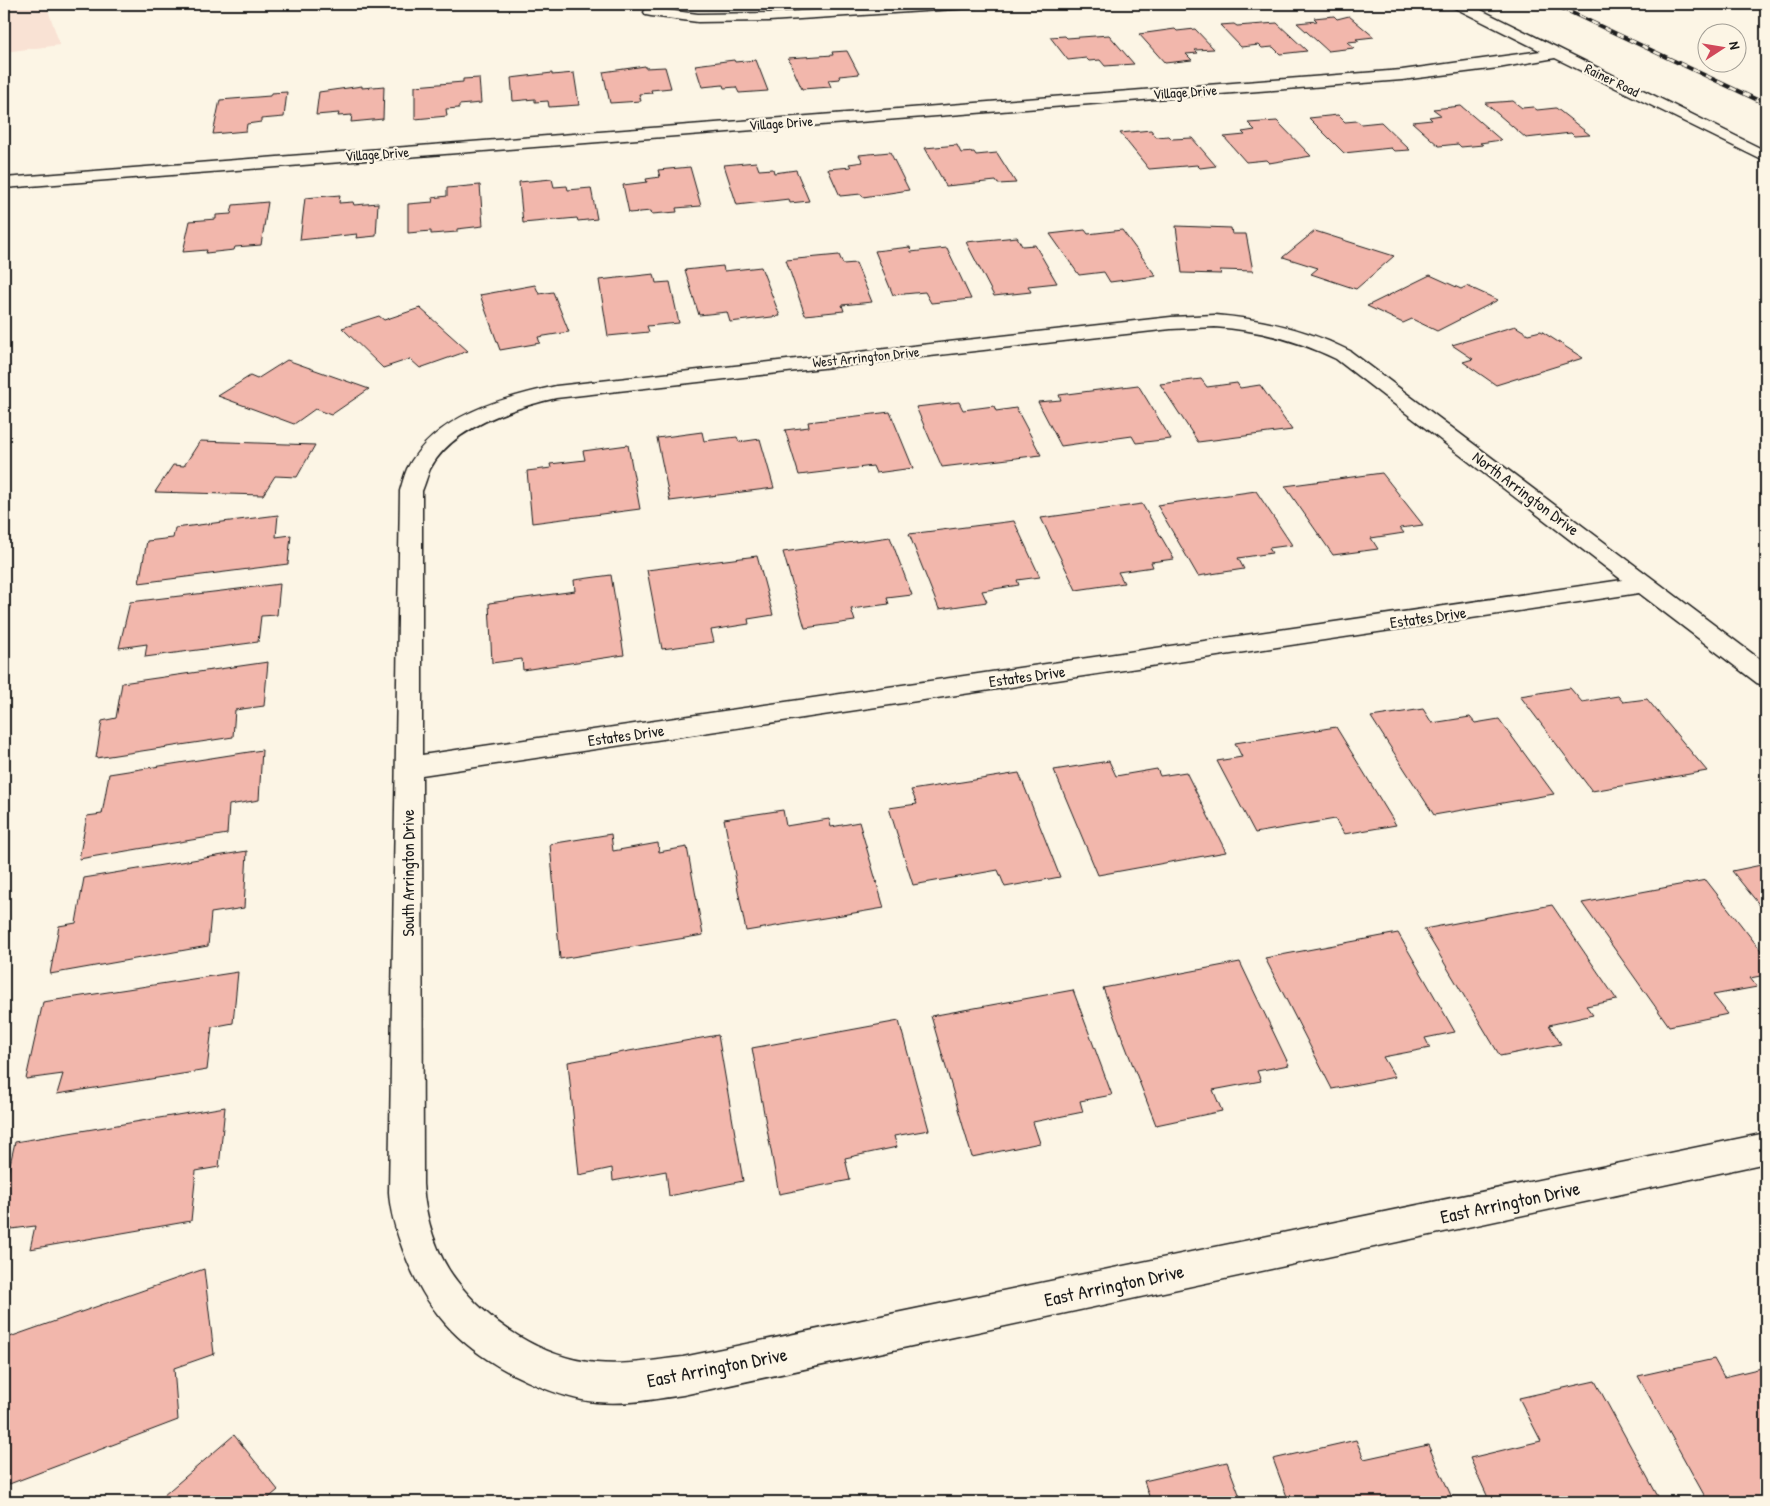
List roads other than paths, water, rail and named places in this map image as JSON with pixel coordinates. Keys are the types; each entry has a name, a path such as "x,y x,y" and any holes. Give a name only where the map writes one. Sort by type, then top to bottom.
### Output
{"street":[{"path":"651,12 698,18 752,17 971,4"},
{"name":"Rainer Road","path":"1458,4 1766,156"},
{"name":"Village Drive","path":"4,183 1402,75 1481,66 1557,53"},
{"name":"West Arrington Drive","path":"464,424 509,404 556,392 1196,320 1219,320 1274,329"},
{"name":"North Arrington Drive","path":"1274,329 1324,344 1343,354 1766,677"},
{"name":"South Arrington Drive","path":"464,424 422,462 414,475 411,491 405,1156 409,1211 425,1257 443,1292 472,1324"},
{"name":"Estates Drive","path":"408,767 1646,584"},
{"name":"East Arrington Drive","path":"472,1324 522,1361 570,1378 618,1384 683,1376 1766,1148"}],"railway":[{"path":"1553,4 1766,104"}]}
